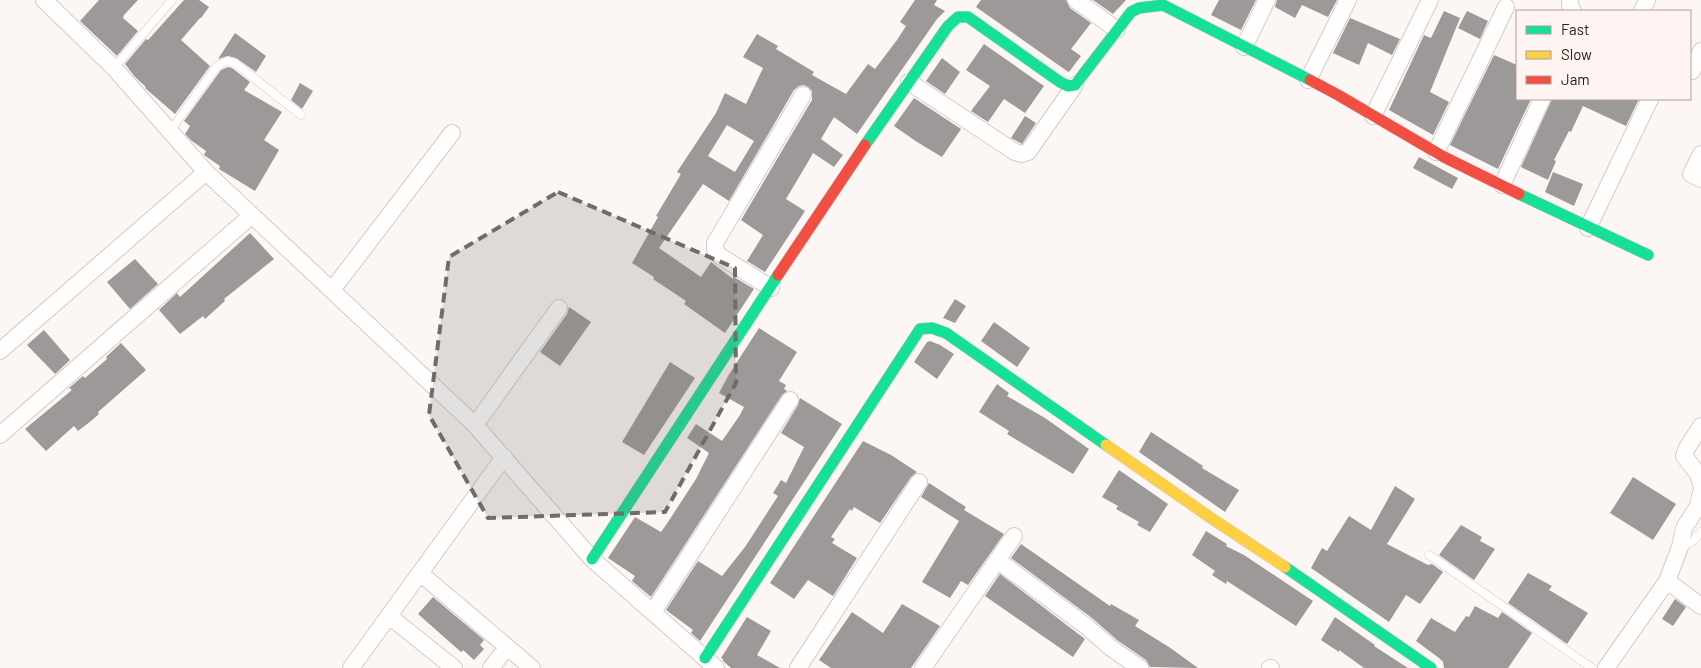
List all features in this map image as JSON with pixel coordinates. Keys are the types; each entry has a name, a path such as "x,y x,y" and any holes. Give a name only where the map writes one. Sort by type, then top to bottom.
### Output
{"street":[{"path":"44,0 114,68 206,172 475,425 592,559 711,663 920,329 932,328 946,333 1211,518 1317,588 1431,668"},
{"path":"1076,0 1117,30"},
{"path":"1244,47 1267,0"},
{"path":"1308,80 1348,0"},
{"path":"1373,116 1430,0"},
{"path":"909,82 1015,152 1022,154 1028,152 1130,12 1139,8 1163,5 1308,80 1436,152 1588,228 1648,255"},
{"path":"1436,152 1506,7"},
{"path":"592,559 837,186 948,26 958,17 968,17 1060,82 1068,86 1075,85"},
{"path":"1694,72 1701,51"},
{"path":"771,288 720,256 715,250 715,243 803,95"},
{"path":"1502,185 1542,100"},
{"path":"1588,228 1650,100"},
{"path":"332,290 452,133"},
{"path":"1701,154 1691,174 1701,179"},
{"path":"0,351 206,172"},
{"path":"0,435 252,215"},
{"path":"475,425 559,308"},
{"path":"652,612 790,400"},
{"path":"1701,426 1684,456 1698,474 1701,484"},
{"path":"351,668 504,457"},
{"path":"798,668 919,482"},
{"path":"1606,668 1667,581 1680,547 1684,528 1698,506 1701,492"},
{"path":"923,668 1014,536"},
{"path":"997,560 1086,626 1111,648 1140,668"},
{"path":"420,573 532,668"},
{"path":"1667,581 1701,606"},
{"path":"389,616 454,668"},
{"path":"491,668 507,647"}],"lane":[{"path":"114,68 172,0"},
{"path":"170,131 217,66 227,61 235,63 301,115"},
{"path":"1680,547 1692,542 1701,532"},
{"path":"1429,555 1592,668"}],"highlighted area":[{"path":"558,192 735,268 736,383 665,512 488,518 429,415 449,257"}],"building":[{"path":"99,0 138,0 123,18 138,31 117,56 80,21"},
{"path":"184,0 199,0 209,7 181,40 210,66 175,114 145,88 125,64 146,39 148,40"},
{"path":"915,0 937,0 934,5 945,11 937,19 857,134 834,117 821,139 843,155 834,167 813,153 786,199 805,211 765,272 747,261 763,235 741,220 812,100 812,91 804,85 794,90 729,201 703,184 659,248 701,277 711,262 733,279 734,277 754,289 725,333 684,304 686,301 632,263 658,217 656,216 681,174 677,172 716,113 725,93 746,104 763,68 743,57 757,34 778,46 776,49 814,72 812,75 846,94 868,64 875,69 897,40 906,26 900,22","holes":["727,125 754,141 735,172 708,156"]},
{"path":"981,0 1066,0 1070,8 1091,23 1071,49 1081,56 1069,72 1067,71 976,7"},
{"path":"1093,0 1126,0 1113,14"},
{"path":"1219,0 1256,0 1241,30 1211,15"},
{"path":"1277,0 1337,0 1328,17 1302,5 1295,18 1275,7"},
{"path":"1444,11 1460,18 1430,92 1449,102 1433,135 1389,110 1424,35 1431,38"},
{"path":"1467,11 1488,21 1480,39 1458,28"},
{"path":"1350,18 1400,39 1392,55 1368,43 1359,65 1333,53"},
{"path":"235,33 266,56 256,72 236,58 228,56 218,59"},
{"path":"984,44 1044,86 1025,113 1004,99 988,122 971,111 990,86 966,70"},
{"path":"1494,55 1516,65 1516,100 1531,100 1498,169 1450,145"},
{"path":"942,58 960,72 945,94 926,81"},
{"path":"228,67 250,82 244,90 282,112 264,140 279,150 255,191 219,169 220,166 204,155 206,151 185,134 190,126 184,121 221,70"},
{"path":"300,83 313,91 302,109 291,100"},
{"path":"914,98 961,129 942,157 894,126"},
{"path":"1552,100 1639,100 1626,126 1583,106 1571,132 1569,131 1554,160 1556,161 1548,180 1521,167"},
{"path":"1025,116 1036,123 1022,144 1011,138"},
{"path":"1419,157 1458,178 1452,189 1413,168"},
{"path":"1553,172 1583,184 1574,206 1545,192"},
{"path":"250,233 274,259 224,299 225,301 205,319 203,316 180,334 159,310 177,293 180,297"},
{"path":"135,259 158,284 130,309 107,282"},
{"path":"955,299 966,306 955,323 943,318"},
{"path":"569,307 591,322 560,366 540,352 567,314"},
{"path":"994,322 1030,348 1017,367 981,341"},
{"path":"759,328 797,352 779,381 786,385 784,389 787,391 782,395 651,597 632,581 635,576 608,558 635,517 661,532 668,522 696,479 709,453 687,438 696,424 722,441 740,415 744,407 719,393"},
{"path":"44,330 70,360 55,374 27,345"},
{"path":"930,341 954,354 937,379 914,362 927,342"},
{"path":"121,343 146,370 98,412 99,414 91,421 78,431 74,426 46,451 25,429 72,390 69,388 83,376 85,378 107,359 106,357"},
{"path":"670,362 695,378 644,455 622,442"},
{"path":"997,384 1009,393 1007,396 1045,418 1089,449 1073,474 1007,434 1009,431 979,412"},
{"path":"800,398 842,424 700,641 691,633 693,630 666,610 698,561 722,576 745,547 778,496 773,493 781,480 786,483 804,447 781,433 798,405"},
{"path":"1151,432 1203,466 1202,468 1239,490 1225,512 1139,452"},
{"path":"863,441 891,455 917,472 911,477 880,523 854,507 852,511 850,509 831,537 835,539 832,543 857,558 833,596 808,580 794,599 770,583"},
{"path":"1119,470 1168,504 1150,532 1137,525 1139,522 1116,509 1118,506 1102,497"},
{"path":"1633,477 1676,504 1653,540 1610,513"},
{"path":"929,483 966,507 964,510 1004,534 968,585 961,581 950,598 922,582 959,521 921,497"},
{"path":"1395,486 1415,499 1387,544 1428,565 1432,564 1443,572 1420,604 1406,595 1389,622 1311,568 1322,548 1327,551 1349,516 1371,530"},
{"path":"1461,525 1482,537 1480,541 1495,549 1474,580 1439,555"},
{"path":"1206,531 1227,544 1226,546 1244,555 1313,601 1296,626 1227,581 1226,584 1212,575 1215,571 1192,555"},
{"path":"1021,544 1110,606 1111,604 1139,620 1135,626 1198,668 1150,667 1146,660 1117,640 1092,618 1011,558"},
{"path":"1528,573 1552,586 1549,590 1588,613 1567,644 1508,603"},
{"path":"1000,574 1085,639 1073,657 985,596"},
{"path":"433,597 484,640 480,645 484,649 474,660 463,650 461,652 418,614"},
{"path":"1675,599 1686,607 1673,626 1662,619"},
{"path":"902,604 940,626 911,668 831,668 819,660 852,612 883,633"},
{"path":"1475,606 1498,618 1502,612 1532,633 1508,668 1444,668 1443,662 1439,658 1416,641 1431,618 1455,632 1466,616 1469,617"},
{"path":"747,617 771,631 757,655 780,668 731,668 721,658"},
{"path":"1335,617 1408,668 1364,668 1321,640"}],"traffic: fast":[{"path":"865,145 948,26 958,17 968,17 1068,86 1075,85 1131,12 1139,8 1163,5 1310,80"},
{"path":"1519,194 1648,255"},
{"path":"592,559 778,275"},
{"path":"705,658 920,329 932,328 946,333 1106,445"},
{"path":"1285,567 1431,668"}],"traffic: slow":[{"path":"1106,445 1285,567"}],"traffic: jam":[{"path":"1310,80 1444,157 1519,194"},
{"path":"778,275 865,145"}]}
